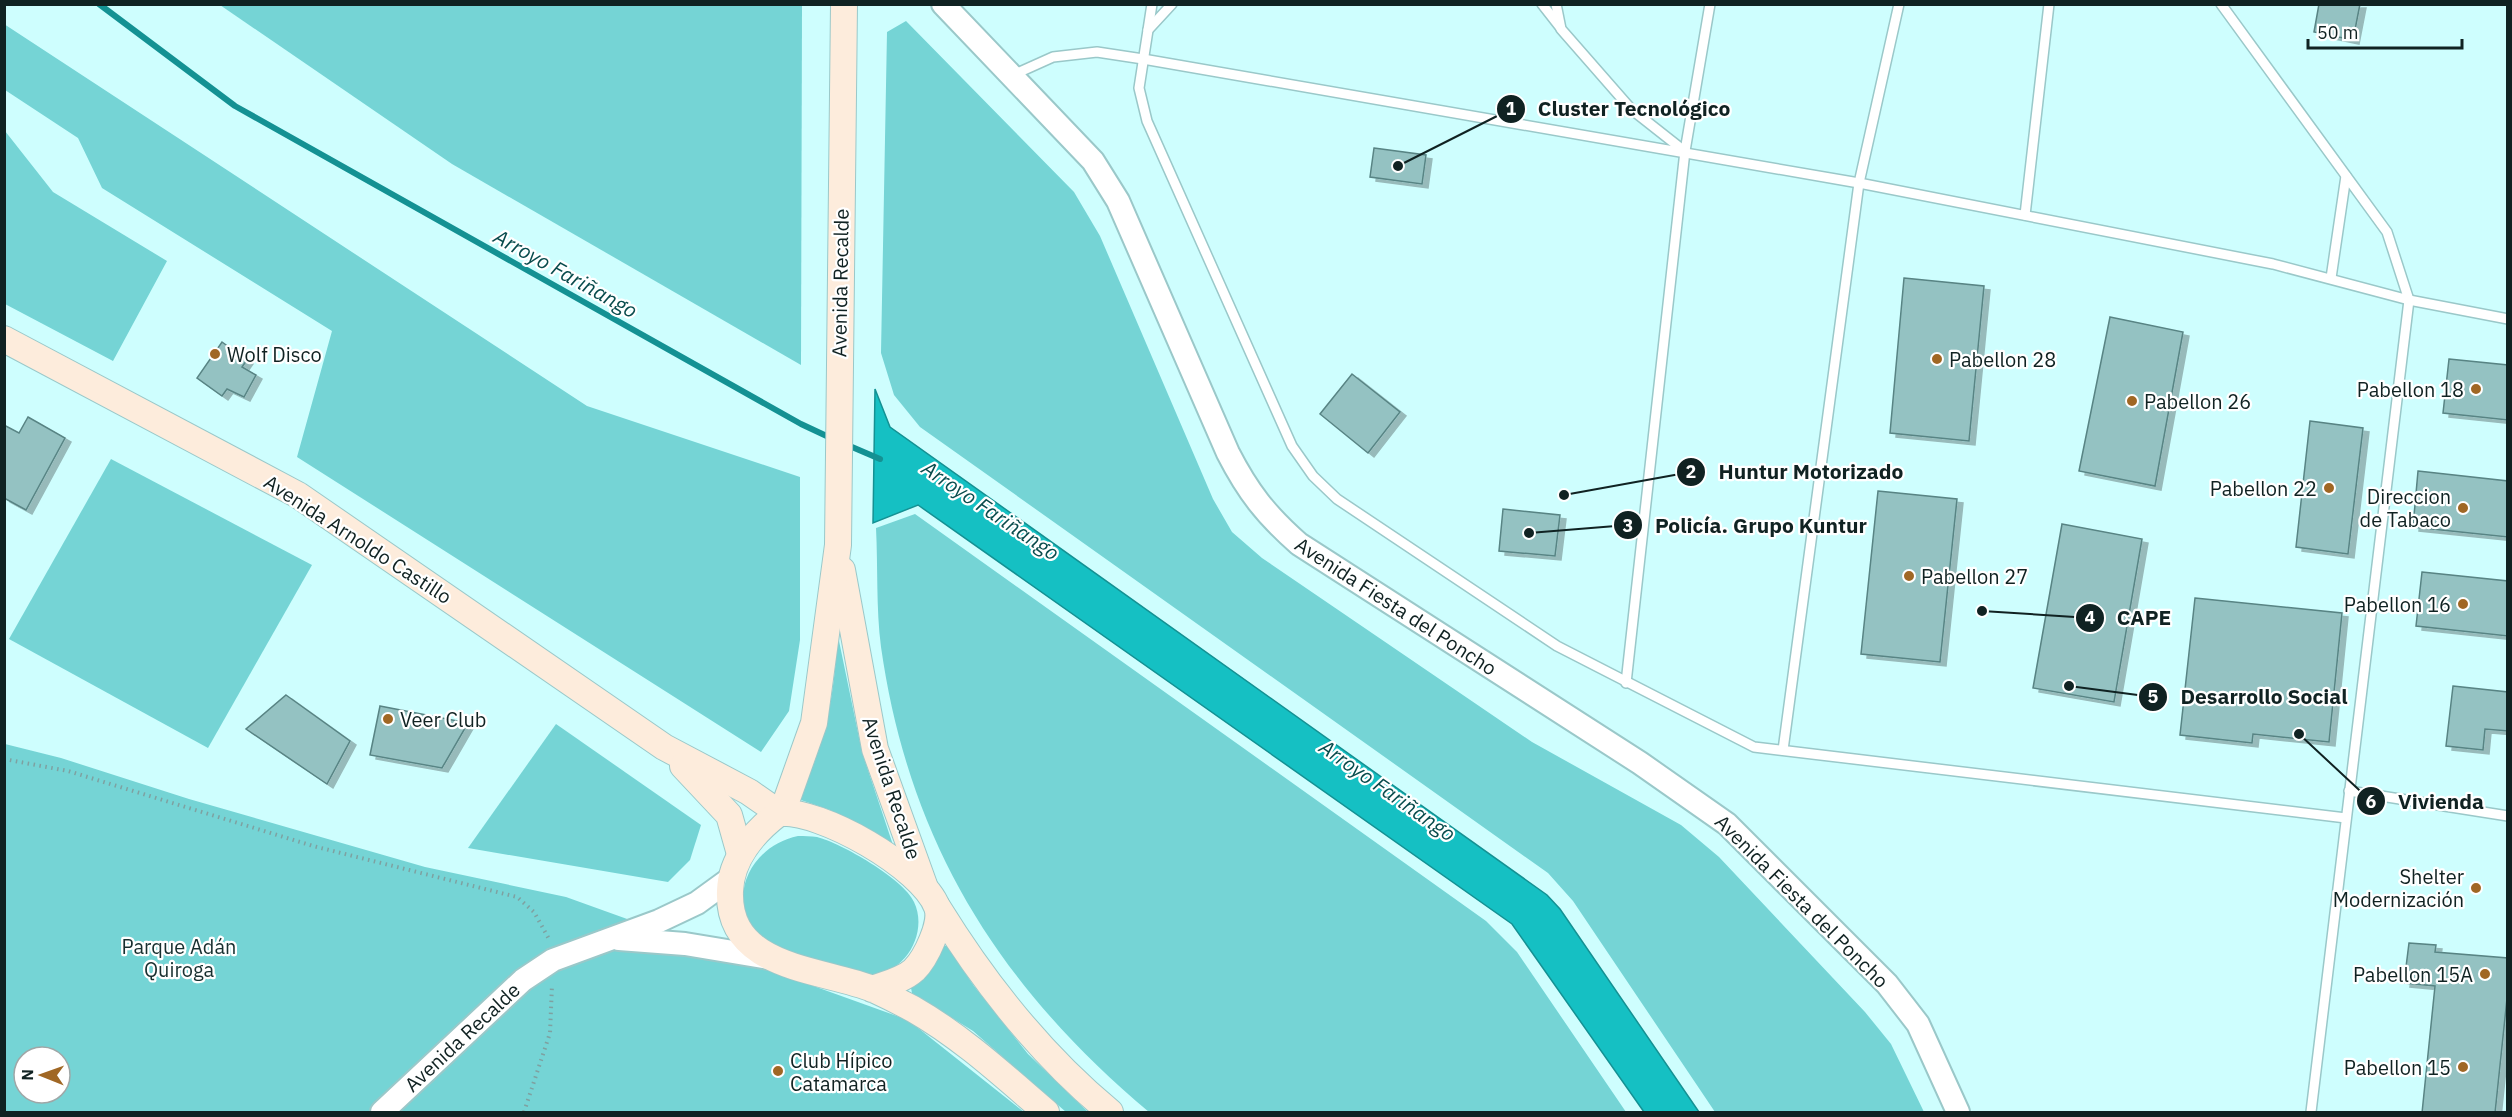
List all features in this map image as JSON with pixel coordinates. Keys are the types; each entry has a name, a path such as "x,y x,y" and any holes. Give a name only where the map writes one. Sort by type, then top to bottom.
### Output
{"main road":[{"name":"Avenida Recalde","path":"780,813 814,723 838,545 844,9"},
{"name":"Avenida Arnoldo Castillo","path":"4,339 298,495 664,747 749,792 780,813"},
{"name":"Avenida Recalde","path":"838,545 875,749 932,898"},
{"name":"Avenida Arnoldo Castillo","path":"664,747 729,815 740,854"},
{"path":"1046,1113 948,1031 872,989 769,958 743,937 734,920 729,902 730,879 740,854 757,831 780,813 808,816 843,831 894,862 932,898 971,962 1007,1010 1110,1113"},
{"path":"872,989 894,982 914,970 927,952 935,933 932,898"}],"street":[{"name":"Avenida Fiesta del Poncho","path":"943,4 1093,160 1118,201 1245,488 1266,515 1299,544 1640,763 1727,824 1887,984 1918,1024 1958,1113"},
{"name":"Avenida Recalde","path":"382,1113 523,980 553,960 611,939 697,903 730,879"},
{"name":"Avenida Recalde","path":"611,939 685,944 769,958"}],"lane":[{"path":"1152,4 1139,88 1147,121 1292,446 1313,476 1337,499 1557,646 1754,747 2346,818"},
{"path":"1148,30 1172,4"},
{"path":"1542,4 1631,109 1685,152"},
{"path":"1556,4 1561,29"},
{"path":"1626,683 1685,152 1710,4"},
{"path":"1783,750 1859,183 1899,4"},
{"path":"2025,215 2049,4"},
{"path":"2221,4 2387,232 2409,300 2311,1113"},
{"path":"1011,76 1053,57 1097,52 1143,59 1859,183 2331,278 2409,300 2508,319"},
{"path":"2331,278 2346,176"},
{"path":"2349,791 2508,816"}],"path":[{"path":"4,759 68,771 313,846 517,897 539,919 548,935 553,960 550,1033 524,1113"}],"green space":[{"path":"220,5 802,5 801,365 452,164"},
{"path":"906,21 1074,192 1100,236 1213,499 1232,532 1262,558 1532,742 1681,825 1719,857 1865,1012 1891,1044 1924,1112 1715,1112 1573,901 1548,873 920,427 894,395 881,353 887,32"},
{"path":"4,24 587,406 800,477 800,640 789,711 761,752 297,457 332,331 102,188 78,138 5,90"},
{"path":"5,131 53,192 167,261 113,361 5,304"},
{"path":"111,459 312,565 208,748 9,639"},
{"path":"915,514 1486,921 1517,952 1626,1112 1149,1112 1096,1064 1048,1014 1006,961 969,906 939,847 914,785 894,718 881,647 876,528"},
{"path":"838,636 862,752 894,848 830,810 798,799 816,758 827,720"},
{"path":"556,724 701,825 690,860 668,882 468,848"},
{"name":"Parque Adán Quiroga","path":"5,744 61,758 189,799 425,867 566,897 908,1020 1024,1112 5,1112"},
{"path":"798,836 817,837 841,846 871,863 908,893 918,914 916,939 903,960 893,968 882,973 869,974 817,963 777,950 754,931 746,915 743,898 746,882 753,866 764,853 780,842"},
{"path":"942,946 947,946 974,986 1028,1054 1088,1112 1066,1112 973,1031 912,993 911,988 930,970"}],"water":[{"path":"875,389 890,427 1547,895 1560,909 1699,1112 1644,1112 1512,924 918,505 873,523"}],"building":[{"path":"2319,4 2360,4 2353,40 2314,32"},
{"path":"1374,148 1426,155 1422,184 1370,177"},
{"name":"Pabellon 28","path":"1904,278 1984,286 1969,441 1890,433"},
{"name":"Pabellon 26","path":"2110,317 2183,332 2155,486 2079,471"},
{"path":"222,342 247,360 242,367 256,375 244,397 227,389 222,396 197,378"},
{"name":"Pabellon 18","path":"2449,359 2508,365 2508,420 2443,413"},
{"path":"1352,374 1400,412 1368,453 1320,414"},
{"path":"28,417 65,438 26,510 4,498 4,425 19,433"},
{"name":"Pabellon 22","path":"2310,421 2363,428 2348,554 2296,547"},
{"path":"2418,471 2508,481 2508,537 2413,527"},
{"name":"Pabellon 27","path":"1878,491 1957,499 1940,662 1861,654"},
{"path":"1503,509 1560,515 1555,556 1499,551"},
{"path":"2062,524 2142,539 2114,702 2033,688"},
{"name":"Pabellon 16","path":"2422,572 2508,581 2508,636 2416,626"},
{"path":"2195,598 2342,613 2329,742 2253,734 2252,743 2180,735"},
{"path":"2453,686 2508,692 2508,731 2485,729 2483,750 2446,746"},
{"path":"286,695 350,741 327,784 246,729"},
{"path":"380,706 468,723 442,768 370,755"},
{"path":"2409,943 2436,945 2435,952 2508,958 2508,989 2495,1113 2422,1113 2435,986 2404,983"}],"waterway":[{"name":"Arroyo Fariñango","path":"99,4 235,106 801,424 833,439"},
{"name":"Arroyo Fariñango","path":"845,444 880,459"}],"place":[{"name":"Cluster Tecnológico","path":"1398,166"},
{"name":"Wolf Disco","path":"215,354"},
{"name":"Pabellon 28","path":"1937,359"},
{"name":"Pabellon 18","path":"2476,389"},
{"name":"Pabellon 26","path":"2132,401"},
{"name":"Pabellon 22","path":"2329,488"},
{"name":"Huntur Motorizado","path":"1564,495"},
{"name":"Direccion de Tabaco","path":"2463,508"},
{"name":"Policía. Grupo Kuntur","path":"1529,533"},
{"name":"Pabellon 27","path":"1909,576"},
{"name":"Pabellon 16","path":"2463,604"},
{"name":"CAPE","path":"1982,611"},
{"name":"Desarrollo Social","path":"2069,686"},
{"name":"Veer Club","path":"388,719"},
{"name":"Vivienda","path":"2299,734"},
{"name":"Shelter Modernización","path":"2476,888"},
{"name":"Pabellon 15A","path":"2485,974"},
{"name":"Pabellon 15","path":"2463,1067"},
{"name":"Club Hípico Catamarca","path":"778,1071"}]}
